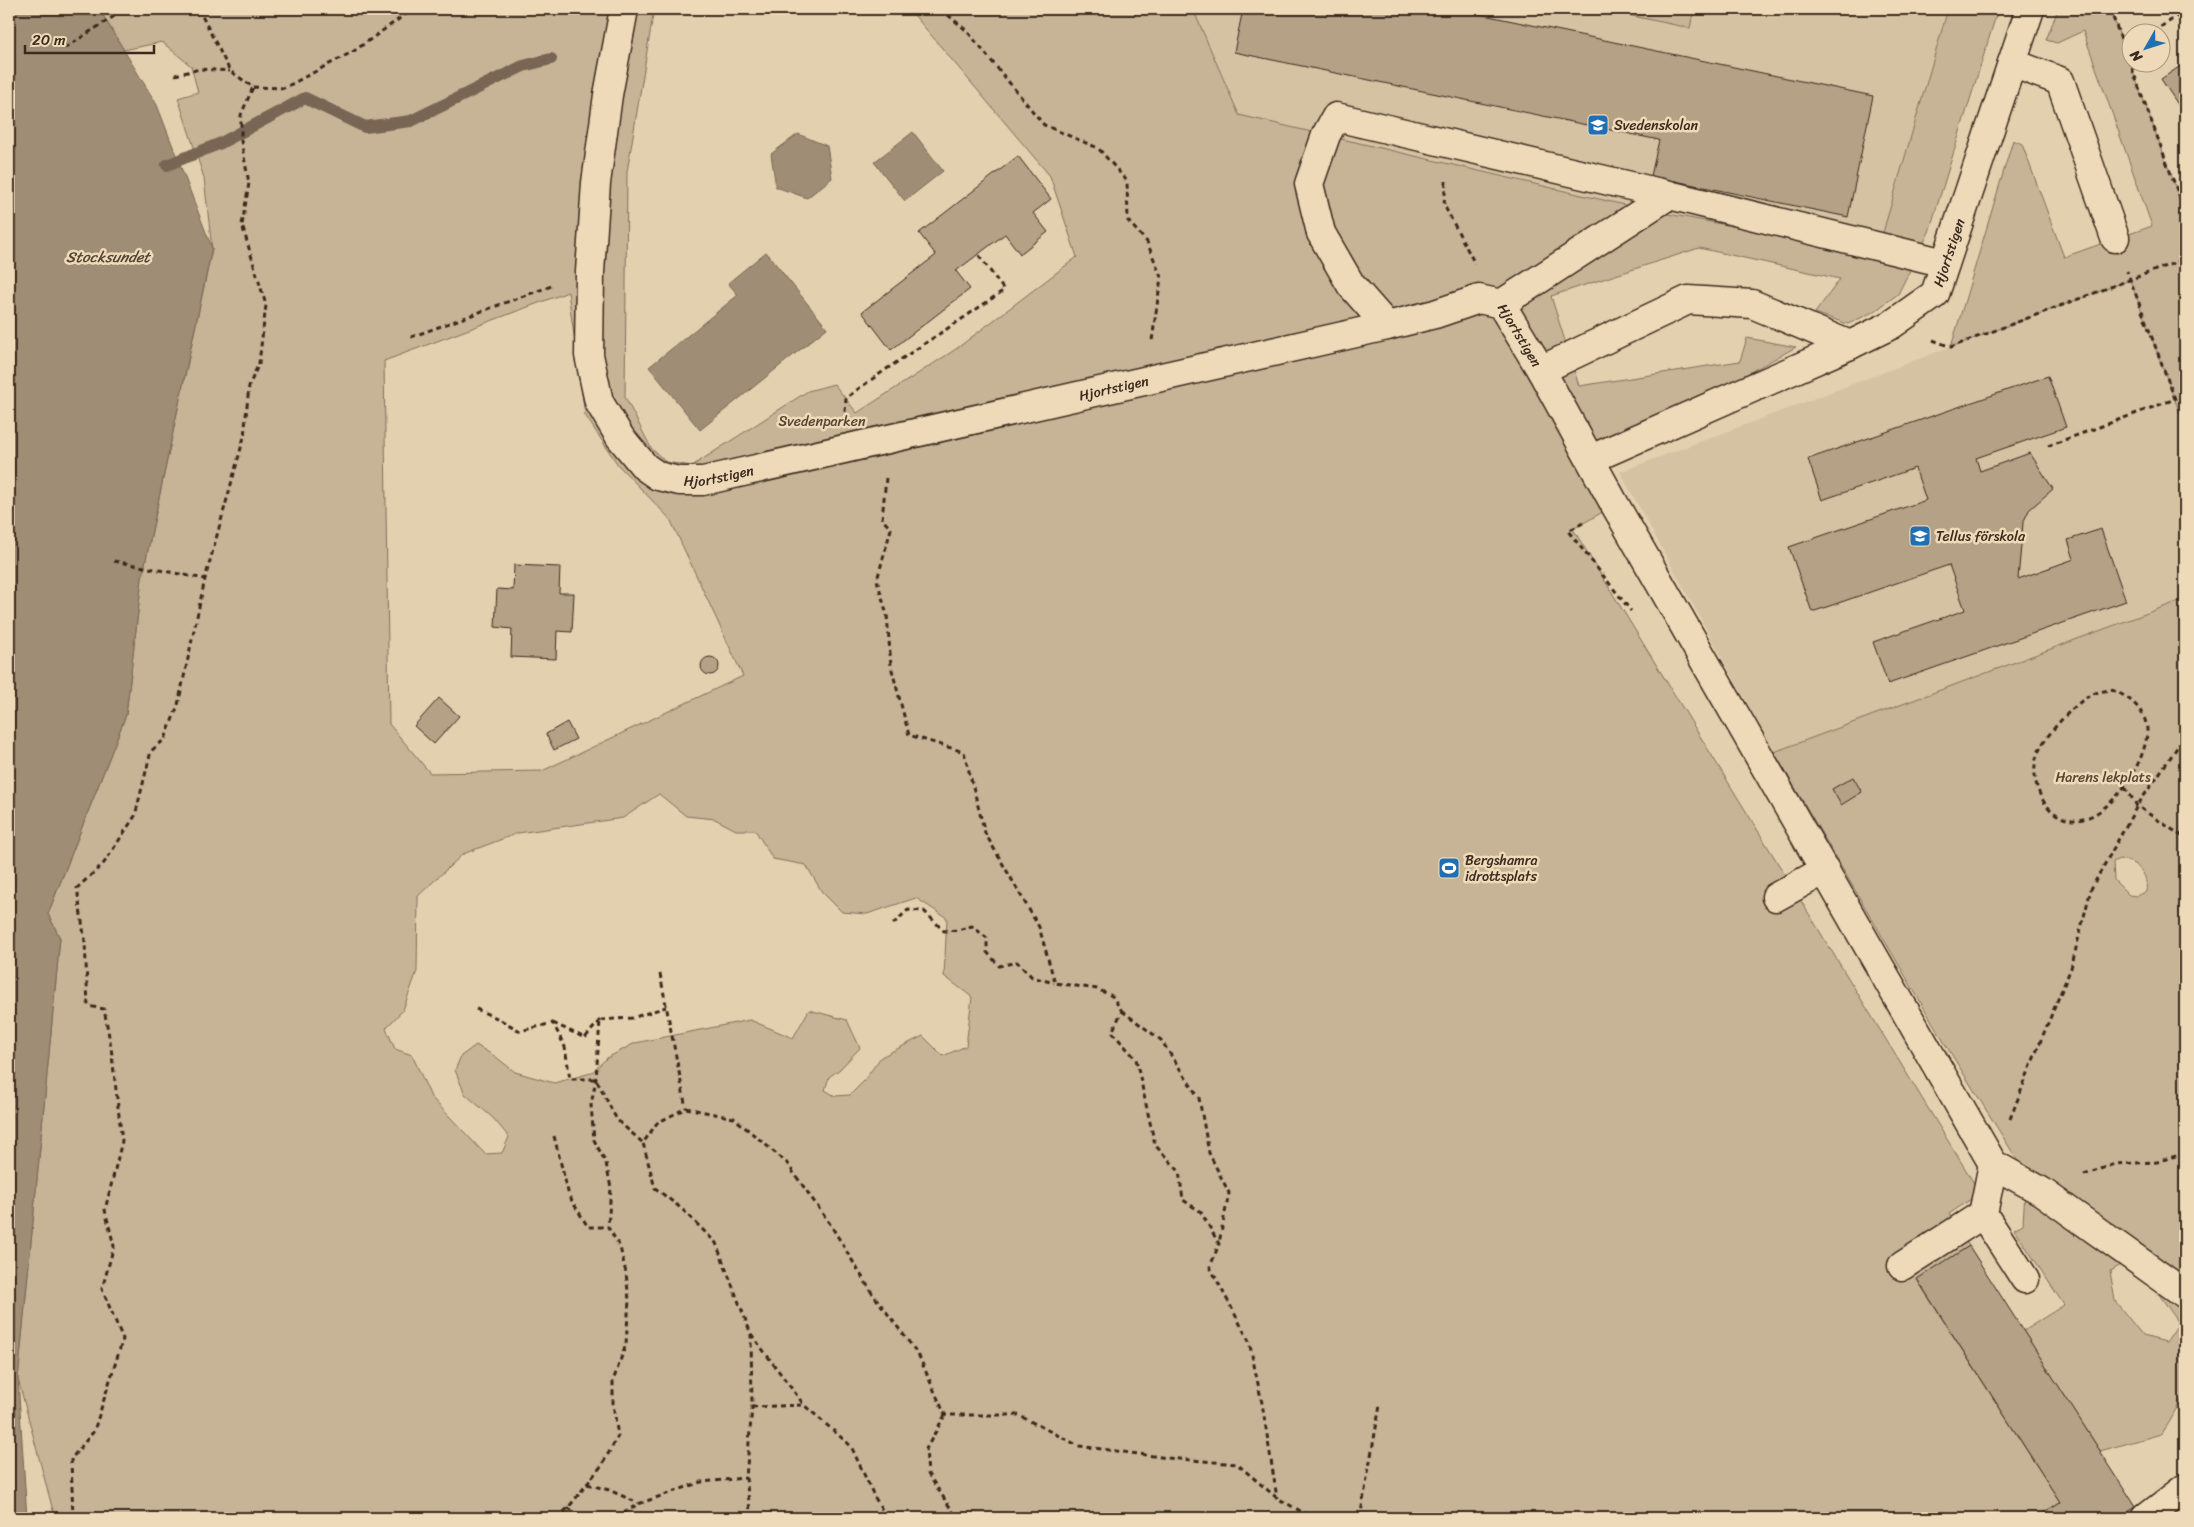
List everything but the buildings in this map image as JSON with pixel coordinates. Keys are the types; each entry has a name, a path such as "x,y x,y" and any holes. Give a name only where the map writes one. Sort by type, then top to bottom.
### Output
{"street":[{"path":"590,272 596,184 608,94 624,9"},
{"name":"Hjortstigen","path":"590,272 590,355 599,402 620,437 645,468 658,476 679,481 703,481 1490,302 1541,370 1591,459 1850,345 1891,325 1934,294 2030,9"},
{"path":"2012,63 2060,81 2115,238"},
{"path":"1388,326 1351,285 1321,234 1309,184 1326,135 1336,117 1669,195 1945,263"},
{"path":"1490,302 1669,195"},
{"path":"1541,370 1688,300 1752,304 1850,345"},
{"path":"1591,459 1615,505 1993,1164 2041,1191 2185,1294"},
{"path":"1776,897 1825,870"},
{"path":"1993,1164 1983,1214 2026,1279"},
{"path":"1902,1266 1983,1214"},
{"path":"2146,1518 2185,1488"}],"path":[{"path":"65,48 119,13 122,9"},
{"path":"195,9 201,14 230,71 253,87 284,88 354,51 413,9"},
{"path":"287,9 299,9"},
{"path":"941,9 967,31 1044,125 1098,148 1127,181 1128,221 1146,242 1161,277 1156,321 1144,381"},
{"path":"2110,9 2122,43"},
{"path":"2168,22 2185,11"},
{"path":"175,76 200,69 230,71"},
{"path":"2133,72 2185,212"},
{"path":"73,1518 71,1459 94,1431 123,1339 102,1289 114,1246 105,1210 122,1140 111,1046 104,1010 88,1006 85,942 77,888 104,863 135,816 152,751 165,739 178,705 205,579 244,437 249,386 259,363 266,305 242,225 249,183 241,141 241,115 253,87"},
{"path":"1456,146 1446,183 1444,205 1477,268 1490,302"},
{"path":"2048,446 2175,400 2115,238"},
{"path":"842,450 846,398 886,368 945,332 1004,290 978,254"},
{"path":"1891,325 1951,347 2185,259"},
{"path":"410,337 590,272"},
{"path":"891,438 882,519 891,529 876,580 887,615 892,666 909,735 964,752 985,833 1039,927 1055,984"},
{"path":"1568,531 1573,529"},
{"path":"114,561 205,579"},
{"path":"2111,690 2123,694 2142,714 2147,729 2145,743 2125,787 2106,808 2092,816 2078,819 2064,818 2053,812 2044,802 2039,790 2035,774 2036,758 2045,740 2076,706 2088,696 2099,691 2111,690"},
{"path":"1993,1164 2040,1040 2071,968 2091,889 2137,806 2185,736"},
{"path":"2125,787 2137,806 2185,838"},
{"path":"893,924 908,910 924,911 944,931 972,926 987,938 987,952 999,966 1017,962 1032,977 1055,984 1097,989 1112,996 1122,1011 1162,1040 1198,1098 1210,1153 1229,1193 1219,1244 1210,1267 1248,1341 1262,1403 1277,1498"},
{"path":"660,974 686,1108"},
{"path":"476,1009 520,1031 552,1023 585,1038 600,1020 632,1018 666,1007"},
{"path":"1122,1011 1112,1032 1136,1059 1155,1144 1179,1171 1183,1200 1200,1212 1219,1244"},
{"path":"557,1518 568,1508 602,1465 618,1436 613,1404 613,1381 626,1344 628,1300 626,1273 620,1247 608,1227 611,1188 606,1163 594,1140 591,1105 596,1079 600,1020"},
{"path":"552,1023 565,1047 570,1079 596,1079"},
{"path":"596,1079 617,1120 643,1143 655,1188 682,1209 716,1244 751,1334 804,1406 851,1446 874,1496 887,1518"},
{"path":"643,1143 657,1123 686,1108 734,1118 786,1162 830,1224 872,1293 918,1354 945,1416"},
{"path":"554,1136 569,1196 588,1227 608,1227"},
{"path":"2041,1191 2115,1164 2157,1162 2185,1153"},
{"path":"751,1334 752,1407 746,1478 751,1518"},
{"path":"1360,1518 1380,1405"},
{"path":"752,1407 804,1406"},
{"path":"945,1416 1018,1415 1079,1446 1168,1458 1237,1464 1277,1498 1313,1518"},
{"path":"945,1416 926,1449 928,1474 957,1518"},
{"path":"616,1518 638,1504 701,1482 746,1478"},
{"path":"587,1484 609,1490 638,1504"},
{"path":"568,1508 585,1518"}],"shaded area":[{"name":"Svedenskolan","path":"1193,9 1948,9 1877,253 1646,210 1239,115"},
{"name":"Tellus förskola","path":"2130,279 2185,427 2185,599 1774,752 1620,472"}],"green space":[{"name":"Svedenparken","path":"99,9 654,9 627,172 625,397 651,448 666,462 692,466 808,391 834,384 857,413 956,349 1077,257 1050,176 909,9 1193,9 1239,115 1646,210 1877,253 1948,9 1998,9 1929,232 1898,294 1875,311 1848,324 1815,313 1840,279 1699,248 1551,296 1579,386 1740,361 1747,338 1796,347 1592,459 1615,505 1573,529 1980,1193 1949,1214 1969,1246 1917,1280 2060,1502 2043,1513 2046,1518 55,1518 18,1379 60,938 48,914 126,715 142,578 212,249 204,178 178,98 198,92 191,66 162,42 124,50","holes":["568,292 585,415 618,465 670,519 743,676 542,771 430,773 389,724 384,361","659,794 686,816 715,819 736,830 755,830 773,859 806,865 822,892 842,912 867,914 916,898 947,918 944,976 972,997 966,1046 943,1056 923,1036 881,1057 863,1082 850,1095 835,1096 825,1090 829,1077 840,1069 860,1048 847,1020 809,1010 793,1038 750,1020 635,1043 607,1058 591,1073 554,1083 515,1072 496,1057 476,1045 461,1056 455,1070 465,1094 493,1118 509,1137 502,1153 485,1154 431,1097 412,1055 395,1049 386,1028 403,1010 417,971 418,896 463,854 518,833 623,818"]},
{"path":"1599,9 1694,9 1690,28"},
{"path":"2058,9 2110,9 2122,41 2122,72 2133,72 2185,212 2185,427 2130,280 1951,347 2013,140 2022,144 2064,257 2152,226 2083,31 2057,43 2046,40"},
{"name":"Harens lekplats","path":"2185,599 2185,1407 2181,1401 2161,1434 2100,1451 2023,1331 2064,1305 2014,1229 2023,1224 2026,1174 1947,1047 1774,752","holes":["2119,859 2131,863 2144,874 2146,892 2136,896 2129,895 2114,880 2113,862","2125,1262 2149,1280 2179,1323 2166,1342 2143,1336 2115,1301 2110,1271"]}],"water":[{"name":"Stocksundet","path":"9,9 99,9 157,105 212,248 142,578 126,715 48,914 60,938 18,1379 27,1518 9,1518"},
{"path":"913,132 943,171 905,201 874,162"},
{"path":"798,134 827,146 832,178 807,198 776,187 771,154"},
{"path":"766,252 827,328 700,430 649,367 738,295 728,283"}],"waterway":[{"path":"167,165 221,143 305,98 365,127 411,121 523,66 551,59"}],"place":[{"name":"Svedenskolan","path":"1598,125"},
{"name":"Tellus förskola","path":"1920,536"},
{"name":"Bergshamra idrottsplats","path":"1449,868"}]}
